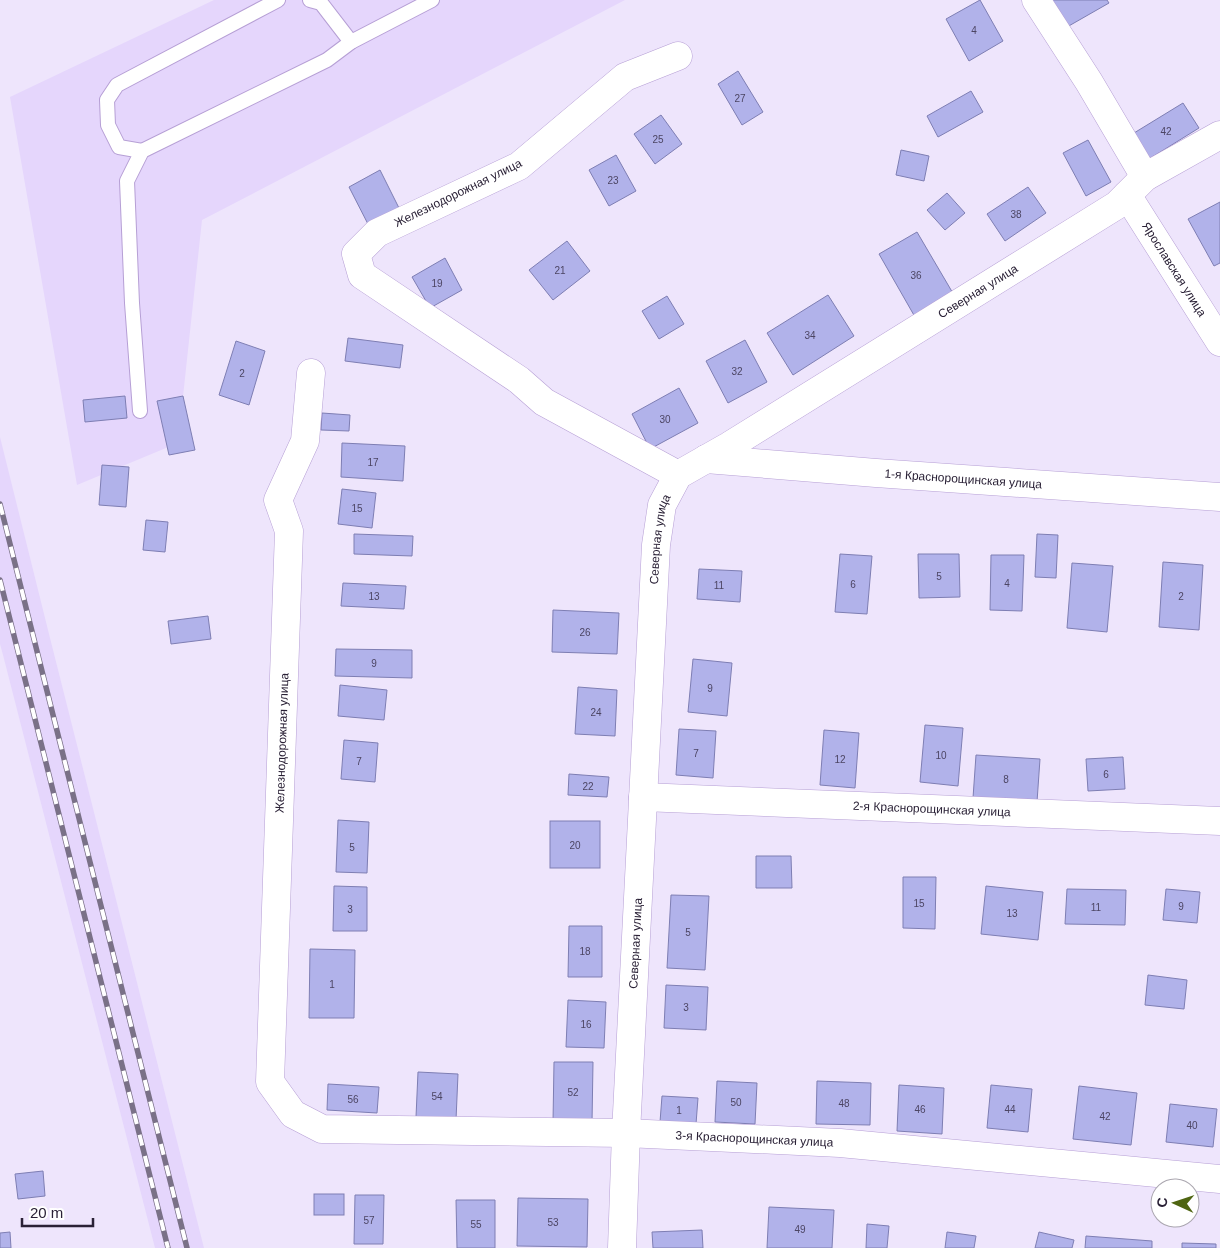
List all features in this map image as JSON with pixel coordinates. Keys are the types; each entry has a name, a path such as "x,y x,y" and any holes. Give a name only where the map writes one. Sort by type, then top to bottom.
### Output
{"street":[{"name":"Ярославская улица","path":"1036,0 1089,82 1136,186 1220,342"},
{"name":"Железнодорожная улица","path":"678,56 624,77 519,166 377,233 356,254 362,275 519,380 544,402 678,475"},
{"name":"Северная улица","path":"622,1248 626,1134 656,545 662,505 678,475 729,446 1118,205 1136,186 1220,135"},
{"name":"Железнодорожная улица","path":"293,1114 270,1082 289,531 278,500 305,441 311,373"},
{"name":"1-я Краснорощинская улица","path":"706,459 1220,497"},
{"name":"2-я Краснорощинская улица","path":"643,797 1220,821"},
{"name":"3-я Краснорощинская улица","path":"293,1114 322,1129 626,1134 840,1143 1220,1179"}],"lane":[{"path":"278,0 117,85 107,100 108,124 119,147 142,151 327,60 351,42 432,0"},
{"path":"310,0 321,3 351,42"},
{"path":"140,411 132,303 127,181 142,151"}],"shaded area":[{"path":"214,0 625,0 202,220 178,443 77,485 10,97"},
{"path":"0,437 204,1248 155,1248 0,644"}],"building":[{"path":"980,0 1003,41 969,61 946,19"},
{"path":"1051,0 1107,0 1109,3 1067,27"},
{"path":"738,71 763,112 742,125 718,84"},
{"path":"971,91 983,112 938,137 927,116"},
{"path":"1183,103 1199,128 1149,159 1134,133"},
{"path":"661,115 682,144 655,164 634,134"},
{"path":"1088,140 1111,182 1086,196 1063,153"},
{"path":"901,150 929,156 924,181 896,175"},
{"path":"616,155 636,191 609,206 589,170"},
{"path":"380,170 401,212 370,228 349,187"},
{"path":"1028,187 1046,213 1005,241 987,214"},
{"path":"947,193 965,213 945,230 927,210"},
{"path":"1220,202 1220,263 1214,266 1188,219"},
{"path":"917,232 954,295 915,317 879,254"},
{"path":"567,241 590,271 553,300 529,270"},
{"path":"445,258 462,290 430,308 412,277"},
{"path":"828,295 854,336 793,375 767,333"},
{"path":"667,296 684,324 659,339 642,311"},
{"path":"348,338 403,345 400,368 345,361"},
{"path":"745,340 767,382 728,403 706,361"},
{"path":"236,341 265,351 249,405 219,395"},
{"path":"679,388 698,423 650,449 632,414"},
{"path":"125,396 127,418 85,422 83,400"},
{"path":"183,396 195,450 169,455 157,401"},
{"path":"322,413 350,415 349,431 321,430"},
{"path":"342,443 405,446 403,481 341,477"},
{"path":"102,465 129,467 126,507 99,505"},
{"path":"342,489 376,493 372,528 338,524"},
{"path":"146,520 168,522 165,552 143,550"},
{"path":"354,534 413,536 412,556 354,554"},
{"path":"1037,534 1058,535 1056,578 1035,577"},
{"path":"840,554 872,556 867,614 835,612"},
{"path":"918,554 959,554 960,597 919,598"},
{"path":"991,555 1024,555 1022,611 990,610"},
{"path":"1163,562 1203,565 1199,630 1159,627"},
{"path":"1072,563 1113,566 1107,632 1067,628"},
{"path":"699,569 742,571 740,602 697,599"},
{"path":"343,583 406,586 404,609 341,606"},
{"path":"553,610 619,613 617,654 552,652"},
{"path":"208,616 211,639 171,644 168,621"},
{"path":"336,649 412,650 412,678 335,676"},
{"path":"693,659 732,663 727,716 688,712"},
{"path":"340,685 387,690 384,720 338,716"},
{"path":"578,687 617,690 615,736 575,734"},
{"path":"925,725 963,728 958,786 920,782"},
{"path":"679,729 716,731 713,778 676,775"},
{"path":"824,730 859,733 855,788 820,785"},
{"path":"344,740 378,743 375,782 341,779"},
{"path":"976,755 1040,759 1037,802 973,798"},
{"path":"1123,757 1125,789 1088,791 1086,759"},
{"path":"569,774 609,777 607,797 568,795"},
{"path":"338,820 369,822 367,873 336,872"},
{"path":"550,821 600,821 600,868 550,868"},
{"path":"756,856 791,856 792,888 756,888"},
{"path":"903,877 936,877 935,929 903,928"},
{"path":"334,886 367,887 367,931 333,931"},
{"path":"986,886 1043,892 1038,940 981,934"},
{"path":"1067,889 1126,890 1125,925 1065,924"},
{"path":"1166,889 1200,892 1197,923 1163,920"},
{"path":"671,895 709,896 705,970 667,968"},
{"path":"569,926 602,926 602,977 568,977"},
{"path":"310,949 355,950 354,1018 309,1018"},
{"path":"1148,975 1187,980 1184,1009 1145,1005"},
{"path":"666,985 708,987 706,1030 664,1028"},
{"path":"568,1000 606,1002 604,1048 566,1047"},
{"path":"554,1062 593,1062 592,1123 553,1122"},
{"path":"418,1072 458,1074 456,1120 416,1117"},
{"path":"717,1081 757,1083 755,1124 715,1122"},
{"path":"817,1081 871,1083 870,1125 816,1124"},
{"path":"328,1084 379,1087 377,1113 327,1110"},
{"path":"899,1085 944,1088 942,1134 897,1131"},
{"path":"991,1085 1032,1089 1028,1132 987,1128"},
{"path":"1079,1086 1137,1093 1131,1145 1073,1139"},
{"path":"662,1096 698,1098 696,1124 660,1122"},
{"path":"1170,1104 1217,1109 1213,1147 1166,1142"},
{"path":"43,1171 45,1196 18,1199 15,1174"},
{"path":"314,1194 344,1194 344,1215 314,1215"},
{"path":"355,1195 384,1195 383,1244 354,1244"},
{"path":"518,1198 588,1199 587,1247 517,1246"},
{"path":"456,1200 495,1200 495,1248 457,1248"},
{"path":"769,1207 834,1210 832,1248 767,1248"},
{"path":"867,1224 889,1226 887,1248 866,1248"},
{"path":"702,1230 703,1248 653,1248 652,1232"},
{"path":"10,1232 11,1248 0,1248 0,1233"},
{"path":"947,1232 976,1236 974,1248 945,1248"},
{"path":"1039,1232 1074,1240 1072,1248 1035,1248"},
{"path":"1086,1236 1152,1241 1152,1248 1085,1248"},
{"path":"1182,1243 1216,1244 1216,1248 1182,1248"}],"railway":[{"path":"0,504 187,1248"},
{"path":"0,580 168,1248"}]}
